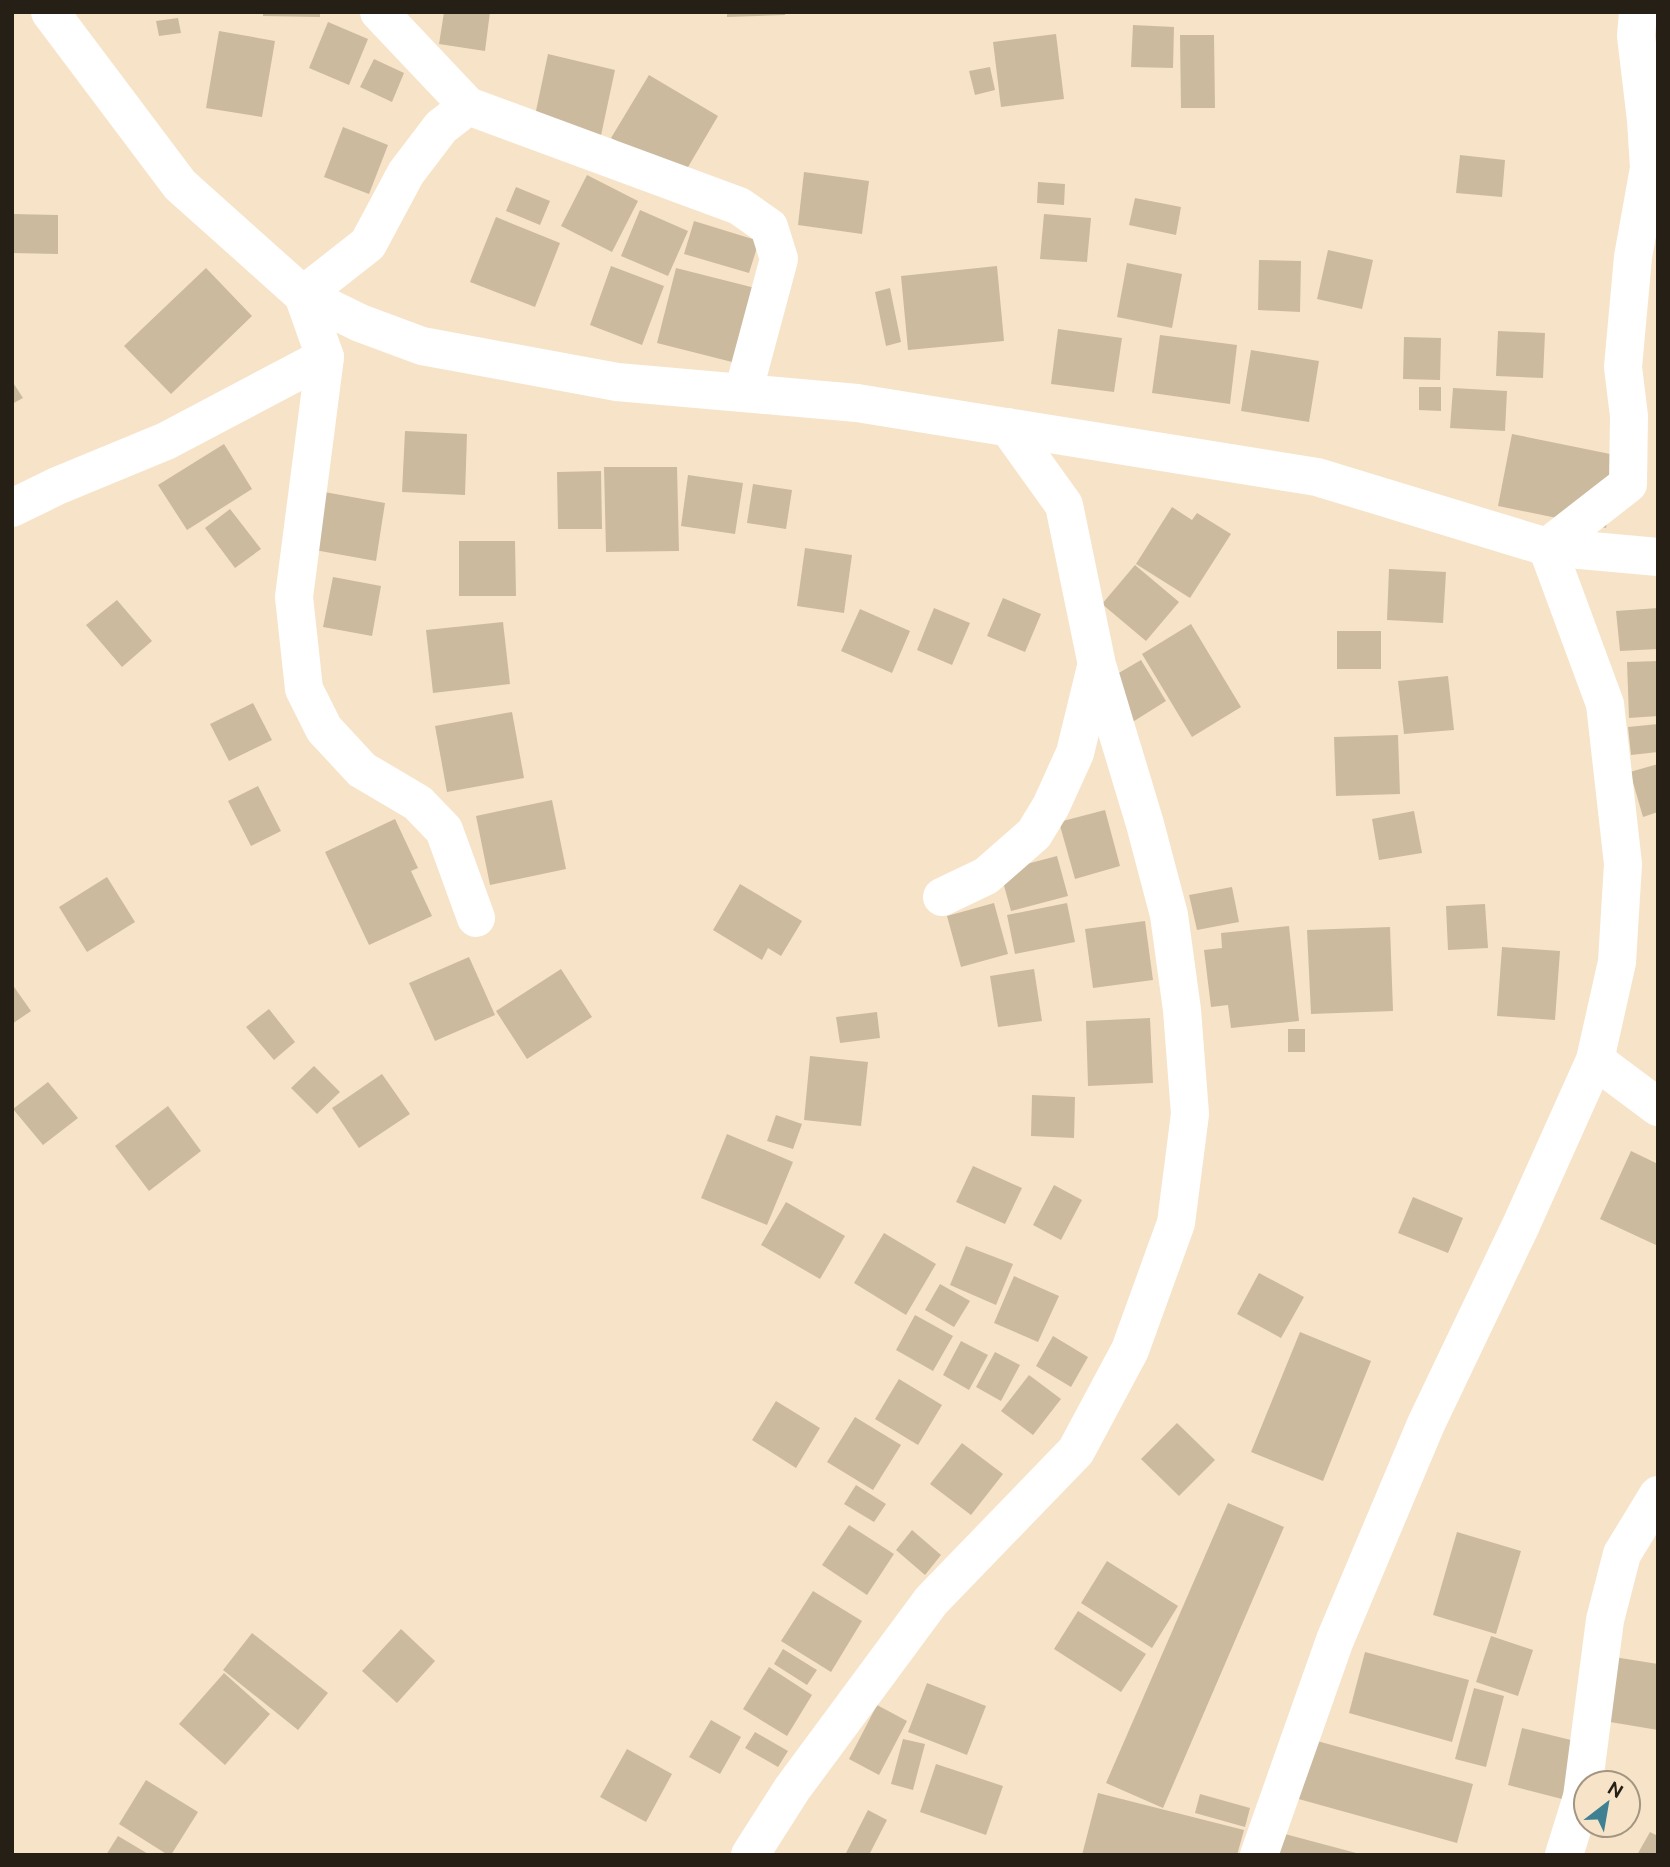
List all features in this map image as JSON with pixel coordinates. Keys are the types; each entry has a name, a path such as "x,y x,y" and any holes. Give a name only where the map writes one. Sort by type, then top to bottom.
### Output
{"street":[{"path":"50,12 180,185 303,295 360,323 422,346 617,382 857,403 1317,477 1547,547 1658,557"},
{"path":"379,12 468,106 738,206 769,227 779,259 743,393"},
{"path":"1547,547 1628,484 1629,416 1623,367 1633,257 1649,168 1636,36 1638,12"},
{"path":"303,295 368,244 406,173 441,127 468,106"},
{"path":"303,295 325,357 294,597 303,690 324,729 362,770 418,803 444,830 476,919"},
{"path":"12,508 57,486 166,441 325,357"},
{"path":"750,1855 792,1789 931,1601 1076,1451 1130,1350 1176,1223 1190,1114 1180,997 1169,915 1145,824 1097,665 1064,505 1008,427"},
{"path":"1259,1855 1335,1640 1426,1423 1521,1225 1595,1060 1617,962 1623,864 1605,704 1547,547"},
{"path":"942,897 986,876 1034,834 1051,806 1075,753 1097,665"},
{"path":"1595,1060 1658,1107"},
{"path":"1564,1855 1582,1797 1605,1620 1622,1554 1658,1495"}],"building":[{"path":"263,12 320,12 320,17 263,16"},
{"path":"444,12 490,12 485,51 439,44"},
{"path":"727,12 785,12 785,15 727,17"},
{"path":"178,18 181,33 159,36 156,21"},
{"path":"328,22 368,39 349,85 309,68"},
{"path":"1133,25 1174,27 1173,68 1131,67"},
{"path":"219,31 275,41 262,117 206,108"},
{"path":"1056,34 1064,99 1001,107 993,42"},
{"path":"1180,35 1214,35 1215,108 1181,108"},
{"path":"548,54 615,70 600,140 533,125"},
{"path":"374,59 404,73 392,102 360,87"},
{"path":"990,67 995,90 975,95 969,71"},
{"path":"649,75 718,116 681,179 611,138"},
{"path":"343,127 388,145 369,194 324,177"},
{"path":"1460,155 1505,160 1502,197 1456,193"},
{"path":"804,172 869,181 862,234 798,225"},
{"path":"587,175 638,201 612,252 561,226"},
{"path":"1038,182 1065,184 1064,205 1037,203"},
{"path":"516,187 550,201 540,225 506,211"},
{"path":"1135,198 1181,207 1176,235 1129,225"},
{"path":"640,210 688,231 668,276 621,256"},
{"path":"12,214 58,215 58,254 12,253"},
{"path":"1044,214 1091,218 1087,262 1040,259"},
{"path":"496,217 560,243 535,307 470,282"},
{"path":"694,221 759,241 749,273 684,254"},
{"path":"1328,250 1373,260 1362,309 1317,299"},
{"path":"1259,260 1301,261 1300,312 1258,310"},
{"path":"1127,263 1182,274 1172,328 1117,317"},
{"path":"611,266 664,286 642,345 590,325"},
{"path":"997,266 1004,341 908,350 901,276"},
{"path":"206,268 252,316 171,394 124,346"},
{"path":"676,268 763,290 744,365 657,343"},
{"path":"890,288 901,342 886,346 875,292"},
{"path":"1058,329 1122,338 1114,392 1051,384"},
{"path":"1498,331 1545,333 1543,378 1496,376"},
{"path":"1160,335 1237,345 1230,404 1152,393"},
{"path":"1404,337 1441,338 1440,380 1403,379"},
{"path":"1251,350 1319,361 1309,422 1241,411"},
{"path":"12,381 23,398 12,404"},
{"path":"1419,387 1441,387 1441,411 1419,410"},
{"path":"1453,388 1507,391 1505,431 1450,428"},
{"path":"405,431 467,434 465,495 402,492"},
{"path":"1512,434 1620,456 1606,528 1498,506"},
{"path":"224,444 252,489 187,530 158,485"},
{"path":"604,467 677,467 679,551 606,552"},
{"path":"601,471 602,529 558,529 557,472"},
{"path":"688,475 743,483 735,534 681,526"},
{"path":"753,484 792,490 786,529 747,523"},
{"path":"319,491 385,503 376,561 309,549"},
{"path":"1172,507 1192,520 1197,513 1231,534 1190,598 1136,564"},
{"path":"230,509 261,549 235,568 205,528"},
{"path":"459,541 515,541 516,596 459,596"},
{"path":"805,548 852,555 844,613 797,606"},
{"path":"1135,565 1179,602 1146,641 1102,604"},
{"path":"1389,569 1446,572 1443,623 1387,620"},
{"path":"333,577 381,586 372,636 323,627"},
{"path":"1003,598 1041,614 1025,652 987,636"},
{"path":"117,600 152,641 122,667 86,625"},
{"path":"934,608 970,623 952,665 917,650"},
{"path":"1658,608 1658,649 1620,651 1616,611"},
{"path":"860,609 910,631 892,673 841,651"},
{"path":"503,622 510,684 433,693 426,630"},
{"path":"1191,624 1241,707 1192,737 1142,654"},
{"path":"1337,631 1381,631 1381,669 1337,669"},
{"path":"1141,660 1166,701 1131,723 1105,681"},
{"path":"1658,661 1658,716 1629,718 1627,662"},
{"path":"1448,676 1454,730 1404,734 1398,681"},
{"path":"253,703 272,740 229,761 210,724"},
{"path":"512,712 524,778 447,792 435,726"},
{"path":"1658,724 1658,752 1631,755 1628,727"},
{"path":"1398,735 1400,794 1336,796 1334,737"},
{"path":"1658,764 1658,812 1643,817 1630,772"},
{"path":"258,786 281,831 251,846 228,801"},
{"path":"552,800 566,869 490,885 476,816"},
{"path":"1105,810 1120,866 1075,879 1059,822"},
{"path":"1414,811 1422,853 1379,860 1372,819"},
{"path":"395,819 418,868 411,871 432,916 369,945 325,852"},
{"path":"1057,856 1068,896 1011,911 1000,871"},
{"path":"107,877 135,922 87,952 59,907"},
{"path":"740,884 802,921 781,956 768,948 762,960 713,930"},
{"path":"1232,887 1239,922 1197,930 1189,895"},
{"path":"994,903 1008,954 961,967 947,916"},
{"path":"1067,903 1075,942 1015,954 1007,915"},
{"path":"1485,904 1488,948 1448,950 1446,906"},
{"path":"1145,921 1153,980 1093,988 1085,929"},
{"path":"1289,926 1299,1021 1231,1028 1228,1005 1211,1007 1204,950 1222,948 1221,933"},
{"path":"1390,927 1393,1011 1311,1014 1307,930"},
{"path":"1502,947 1560,951 1555,1020 1497,1016"},
{"path":"469,957 495,1015 435,1041 409,983"},
{"path":"561,969 592,1017 527,1059 496,1011"},
{"path":"1034,969 1042,1021 998,1027 990,976"},
{"path":"12,984 31,1011 12,1024"},
{"path":"269,1009 295,1042 274,1060 246,1027"},
{"path":"877,1012 880,1038 840,1043 836,1017"},
{"path":"1150,1018 1153,1083 1088,1086 1086,1021"},
{"path":"1288,1029 1305,1029 1305,1052 1288,1052"},
{"path":"810,1056 868,1062 861,1126 804,1120"},
{"path":"314,1066 340,1092 317,1114 291,1088"},
{"path":"382,1074 410,1114 359,1148 332,1108"},
{"path":"48,1082 78,1118 43,1145 13,1109"},
{"path":"1032,1095 1075,1097 1074,1138 1031,1136"},
{"path":"168,1106 201,1151 149,1191 115,1146"},
{"path":"776,1115 802,1124 793,1149 767,1141"},
{"path":"727,1134 793,1162 767,1225 701,1198"},
{"path":"1631,1151 1658,1164 1658,1246 1600,1219"},
{"path":"973,1166 1022,1188 1005,1224 956,1202"},
{"path":"1054,1185 1082,1200 1061,1240 1033,1225"},
{"path":"1413,1197 1463,1218 1448,1253 1398,1233"},
{"path":"786,1202 845,1236 820,1279 761,1245"},
{"path":"884,1233 936,1264 906,1315 854,1283"},
{"path":"966,1246 1013,1264 996,1305 950,1285"},
{"path":"1259,1273 1304,1297 1281,1338 1237,1314"},
{"path":"1014,1276 1059,1296 1038,1342 994,1323"},
{"path":"940,1284 970,1301 954,1327 925,1310"},
{"path":"915,1315 953,1336 933,1371 896,1350"},
{"path":"1300,1332 1371,1361 1323,1481 1251,1452"},
{"path":"1053,1336 1088,1357 1071,1387 1036,1366"},
{"path":"961,1341 988,1355 969,1390 943,1375"},
{"path":"995,1352 1020,1365 1001,1401 976,1387"},
{"path":"1029,1375 1061,1399 1033,1435 1001,1411"},
{"path":"899,1379 942,1405 918,1445 875,1419"},
{"path":"776,1401 820,1428 796,1468 752,1440"},
{"path":"855,1417 901,1445 873,1490 827,1462"},
{"path":"1177,1423 1215,1460 1179,1496 1141,1459"},
{"path":"962,1443 1003,1474 971,1515 930,1484"},
{"path":"856,1485 886,1504 874,1522 844,1504"},
{"path":"1228,1503 1284,1527 1163,1808 1106,1783"},
{"path":"849,1525 894,1554 867,1595 822,1565"},
{"path":"912,1530 941,1555 925,1575 896,1550"},
{"path":"1457,1532 1521,1551 1496,1634 1433,1615"},
{"path":"1107,1561 1178,1606 1152,1648 1081,1603"},
{"path":"813,1591 862,1621 831,1672 781,1641"},
{"path":"1078,1611 1146,1654 1121,1692 1054,1649"},
{"path":"401,1629 435,1661 397,1703 362,1671"},
{"path":"252,1633 328,1693 298,1730 223,1670"},
{"path":"1491,1636 1533,1650 1518,1696 1476,1682"},
{"path":"783,1649 817,1670 807,1685 774,1664"},
{"path":"1365,1652 1469,1680 1452,1742 1349,1713"},
{"path":"1614,1657 1658,1664 1658,1730 1604,1721"},
{"path":"769,1667 812,1695 787,1736 743,1709"},
{"path":"224,1673 270,1714 225,1765 179,1724"},
{"path":"927,1683 986,1706 967,1755 908,1732"},
{"path":"1474,1688 1504,1696 1486,1767 1455,1759"},
{"path":"877,1705 907,1721 879,1775 849,1759"},
{"path":"711,1720 741,1737 720,1774 689,1757"},
{"path":"1522,1728 1575,1741 1562,1799 1508,1785"},
{"path":"755,1732 788,1751 778,1767 745,1748"},
{"path":"903,1739 925,1744 913,1790 891,1784"},
{"path":"1310,1739 1473,1784 1457,1843 1295,1798"},
{"path":"627,1749 672,1774 646,1822 600,1797"},
{"path":"936,1764 1003,1786 986,1835 920,1812"},
{"path":"146,1780 198,1812 171,1855 119,1824"},
{"path":"1098,1793 1244,1830 1237,1855 1082,1855"},
{"path":"1200,1794 1250,1808 1245,1827 1195,1813"},
{"path":"868,1810 887,1820 869,1855 845,1855"},
{"path":"1650,1832 1658,1836 1658,1855 1637,1855"},
{"path":"1285,1834 1360,1854 1360,1855 1279,1855"},
{"path":"118,1836 150,1855 106,1855"}]}
